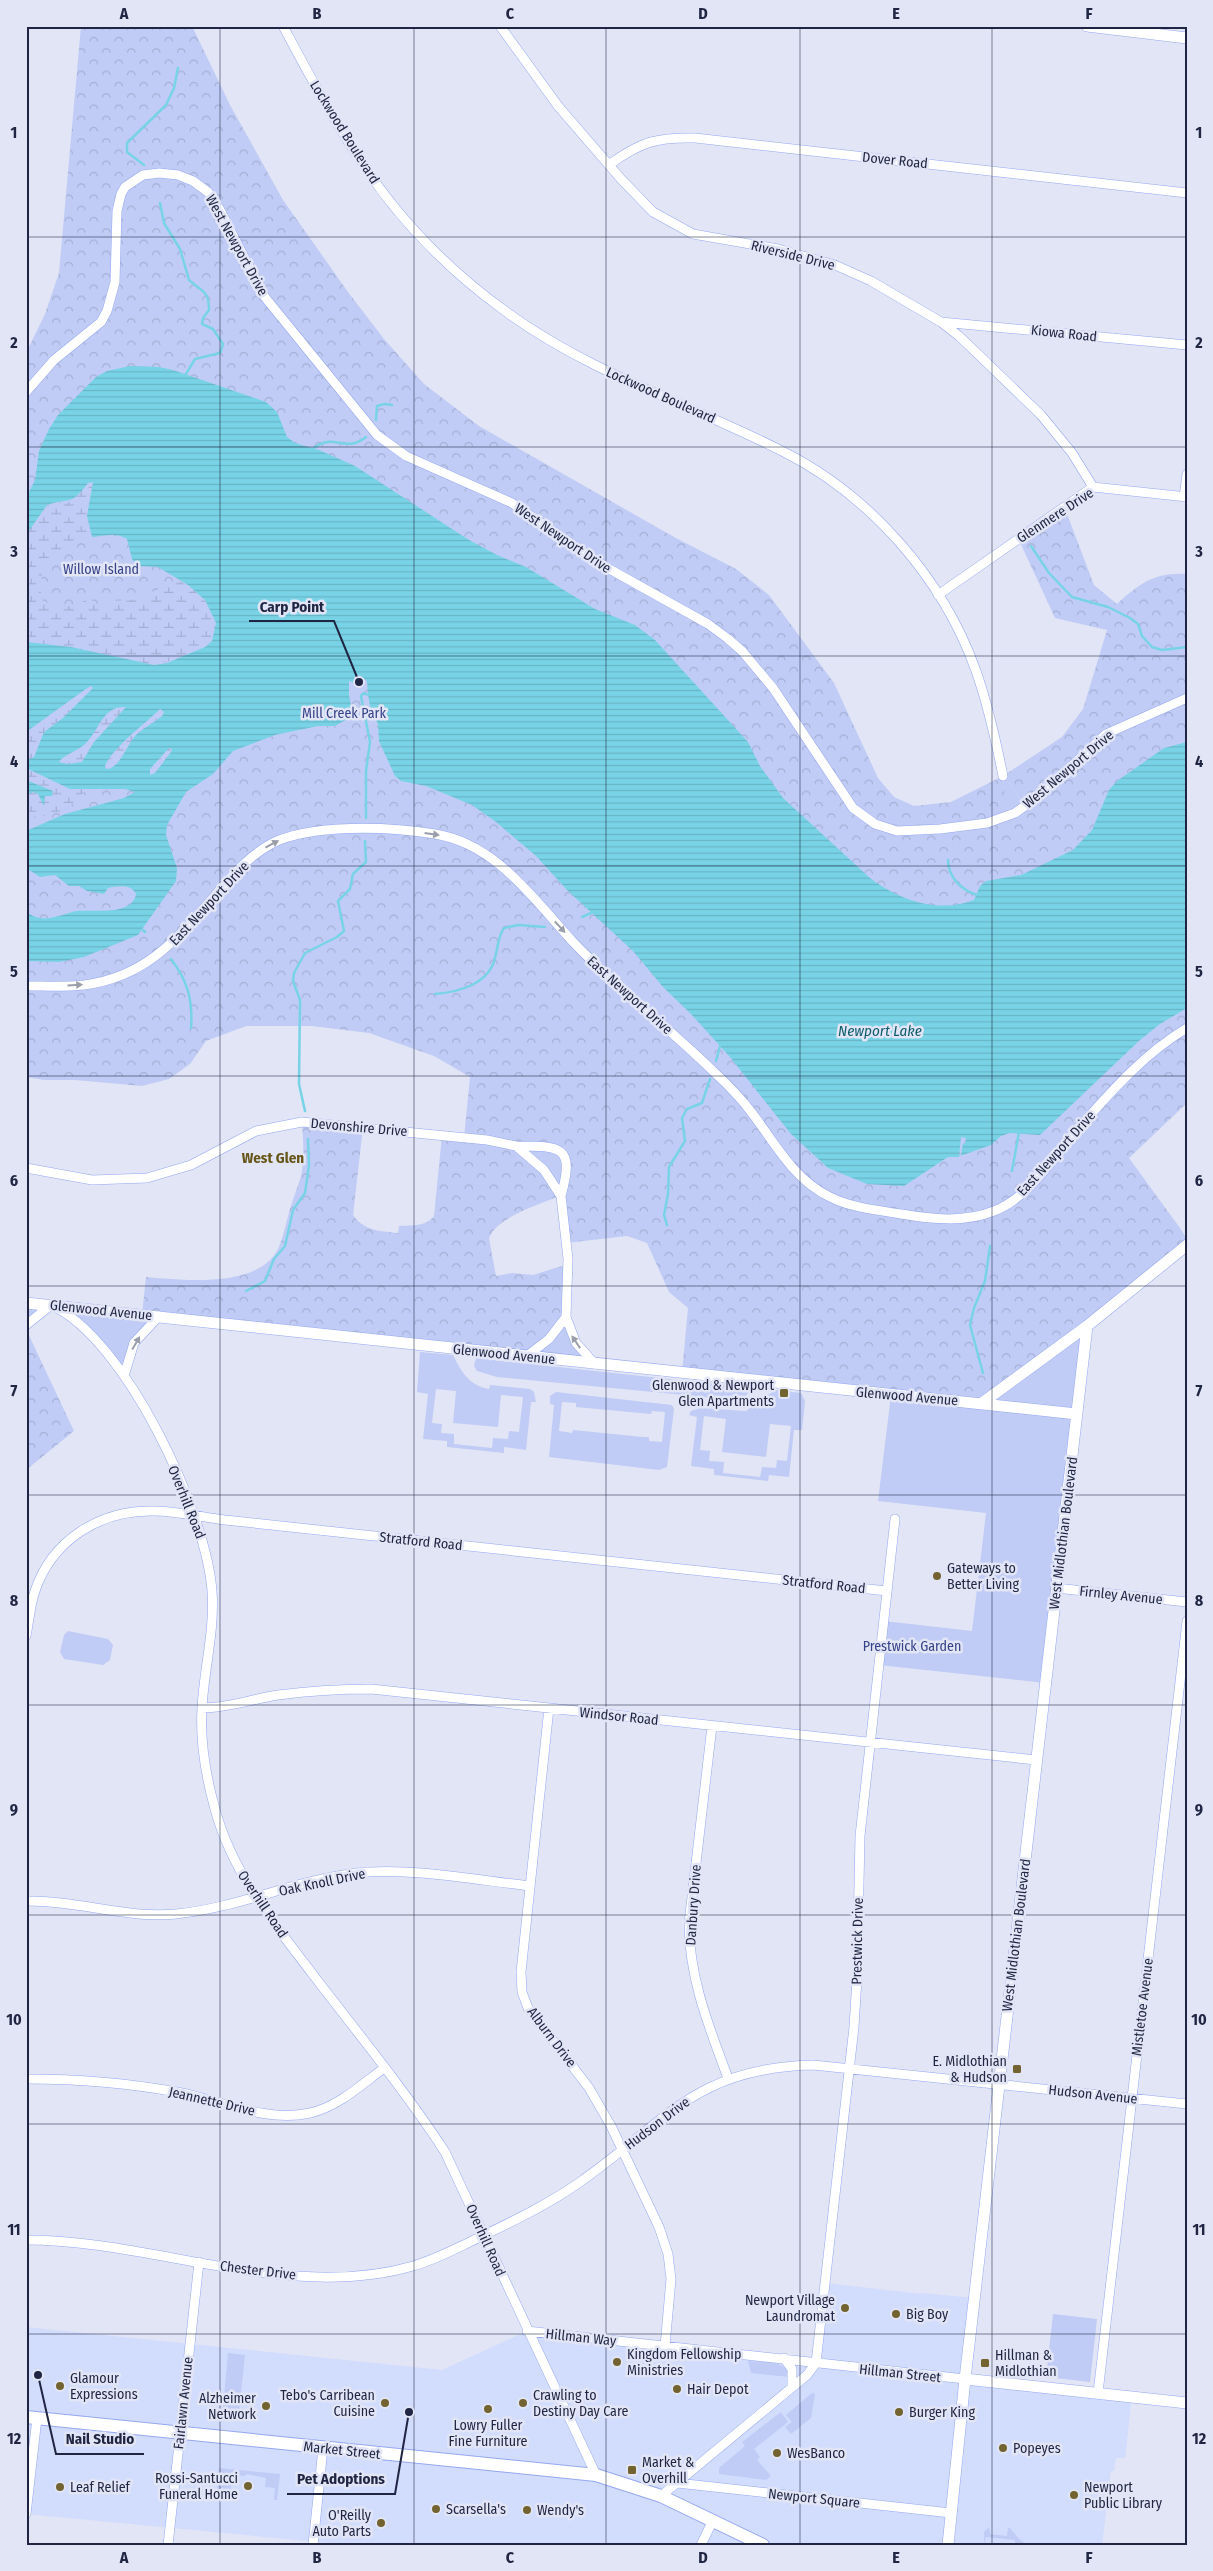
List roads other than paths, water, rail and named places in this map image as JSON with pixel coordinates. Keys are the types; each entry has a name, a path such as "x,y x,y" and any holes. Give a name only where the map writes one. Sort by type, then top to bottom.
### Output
{"main road":[{"path":"1087,26 1187,38"},
{"path":"982,1403 1087,1326 1187,1245"},
{"name":"Glenwood Avenue","path":"26,1303 1077,1414"},
{"name":"West Midlothian Boulevard","path":"948,2545 965,2379 1087,1326"},
{"name":"Hillman Street","path":"965,2379 1187,2403"},
{"name":"Market Street","path":"32,2418 596,2475 661,2496 763,2545"}],"street":[{"name":"Lockwood Boulevard","path":"283,26 332,116 378,187 424,239 458,273 506,312 558,346 611,373 784,452 823,475 862,505 892,534 938,595 959,632 975,669 985,699 1003,776"},
{"name":"Riverside Drive","path":"500,26 532,73 644,205 661,218 680,228 708,237 778,249 835,265 871,281 941,322 959,336 1041,415 1072,453 1093,487"},
{"name":"Dover Road","path":"610,164 633,147 652,140 695,138 1187,193"},
{"name":"West Newport Drive","path":"26,392 54,360 95,327 108,311 115,282 117,211 121,194 125,187 143,174 178,175 193,181 208,192 220,210 264,296 377,435 406,455 519,507 604,566 695,616 727,638 764,675 853,808 875,824 892,830 912,831 967,827 1004,817 1026,807 1106,734 1187,698"},
{"name":"Kiowa Road","path":"941,322 1187,345"},
{"path":"1186,497 1187,474"},
{"name":"Glenmere Drive","path":"938,595 1093,487 1186,497"},
{"name":"East Newport Drive","path":"26,986 86,985 123,975 148,963 173,943 247,860 271,844 292,835 338,829 410,831 450,837 478,849 512,876 602,971 727,1084 754,1115 791,1166 818,1190 835,1199 861,1207 909,1216 954,1219 989,1213 1016,1198 1035,1181 1096,1109 1142,1062 1165,1042 1187,1028"},
{"name":"Devonshire Drive","path":"26,1163 30,1168 61,1176 92,1180 147,1178 191,1165 256,1131 302,1122 487,1140 516,1146 548,1146 560,1151 565,1157 568,1171 561,1196 568,1259 566,1317 575,1341 595,1364"},
{"name":"Devonshire Drive","path":"516,1146 544,1170 561,1196"},
{"path":"26,1325 51,1305"},
{"name":"Overhill Road","path":"51,1305 71,1316 98,1341 124,1376 163,1446 193,1516 206,1554 212,1594 202,1708 205,1759 216,1812 236,1863 256,1897 422,2117 444,2152 596,2475"},
{"path":"124,1376 134,1343 159,1316"},
{"path":"527,1356 549,1339 566,1317"},
{"name":"Stratford Road","path":"26,1636 31,1604 40,1578 56,1553 78,1533 92,1524 121,1513 153,1511 887,1591"},
{"name":"Prestwick Drive","path":"816,2363 849,2069 857,1979 860,1836 896,1519"},
{"name":"Firnley Avenue","path":"1056,1588 1187,1602"},
{"name":"Mistletoe Avenue","path":"1098,2393 1187,1621"},
{"name":"Windsor Road","path":"202,1708 223,1708 276,1696 346,1689 394,1691 1036,1760"},
{"name":"Alburn Drive","path":"549,1708 521,1972 524,1998 534,2016 589,2088 622,2150 659,2228 668,2254 671,2291 665,2346"},
{"name":"Danbury Drive","path":"712,1726 689,1947 697,1991 728,2078"},
{"name":"Oak Knoll Drive","path":"26,1901 73,1903 159,1915 201,1911 336,1876 376,1872 406,1872 530,1886"},
{"name":"Hudson Drive","path":"484,2235 556,2199 622,2150 677,2105 728,2078 786,2066 849,2069 999,2084"},
{"name":"Jeannette Drive","path":"26,2079 112,2082 148,2087 202,2097 266,2114 291,2116 312,2112 333,2104 384,2068"},
{"name":"Hudson Avenue","path":"999,2084 1187,2104"},
{"name":"Chester Drive","path":"26,2240 100,2244 246,2270 306,2276 365,2276 417,2265 484,2235"},
{"name":"Fairlawn Avenue","path":"168,2545 199,2262"},
{"name":"Hillman Way","path":"527,2331 816,2363"},
{"path":"784,2358 792,2369 792,2387"},
{"path":"661,2496 792,2387 816,2363"},
{"name":"Hillman Street","path":"816,2363 965,2379"},
{"path":"26,2514 32,2418"},
{"path":"313,2545 323,2448"},
{"name":"Newport Square","path":"677,2483 951,2513"},
{"path":"701,2545 713,2520"}],"water":[{"name":"Newport Lake","path":"130,366 159,367 173,370 266,402 277,412 287,437 295,443 319,450 355,466 469,540 497,555 526,567 595,609 635,625 655,640 748,742 760,766 783,798 870,878 893,893 906,898 933,905 947,906 974,900 980,886 986,881 1021,875 1073,850 1092,830 1109,790 1117,781 1164,748 1187,742 1187,1008 1160,1024 1140,1040 1040,1135 1010,1133 1001,1136 991,1145 963,1155 961,1155 963,1143 965,1144 966,1138 961,1137 959,1157 948,1157 904,1186 867,1184 828,1168 791,1134 730,1057 691,1014 663,987 633,951 567,890 536,856 496,822 472,805 426,786 401,781 395,776 379,741 378,724 371,711 367,681 359,675 354,677 359,685 349,681 352,710 349,718 335,726 318,726 275,735 233,751 213,774 186,792 167,825 166,835 177,868 176,881 138,935 84,957 59,962 26,961 26,911 38,918 51,918 77,911 120,909 133,901 136,894 124,886 108,888 104,894 87,891 79,886 69,886 55,875 40,877 26,868 26,831 65,814 124,798 135,792 125,789 70,789 26,768 26,761 34,757 44,732 63,718 93,688 91,686 83,691 26,732 26,692 30,690 26,685 26,642 71,647 154,665 167,663 205,647 212,641 216,623 205,600 188,585 158,567 137,566 132,559 127,539 114,535 92,537 87,516 93,482 88,483 82,491 69,500 47,505 26,535 26,498 35,480 39,451 49,429 58,415 96,377 107,371","holes":["126,707 94,742 82,762 68,764 59,762 84,745 111,710","160,709 164,712 162,716 136,735 115,765 106,769 105,766 109,759 130,736","169,748 172,749 155,773 150,775 150,769"]},
{"path":"26,780 53,791 52,796 45,796 44,806 38,794 33,792 26,795"}],"waterway":[{"path":"144,165 127,152 127,143 166,105 174,88 178,68"},
{"path":"160,203 164,223 180,249 189,280 204,292 208,299 209,310 203,318 202,324 213,329 223,344 220,353 195,359 186,374"},
{"path":"376,420 377,406 392,405"},
{"path":"314,448 327,442 351,444 366,437"},
{"path":"1031,546 1049,573 1072,597 1108,607 1130,618 1138,624 1142,636 1152,647 1162,650 1187,647"},
{"path":"366,818 366,771 370,742 361,696 364,693 368,695"},
{"path":"305,1111 299,1084 300,1000 293,981 294,973 305,953 337,937 344,931 338,901 350,889 353,874 366,862 365,841"},
{"path":"948,860 953,878 966,890 977,895"},
{"path":"582,917 591,913"},
{"path":"435,994 463,989 480,980 492,967 499,938 504,928 518,925 545,927"},
{"path":"171,959 182,975 188,992 191,1009 191,1028"},
{"path":"716,1061 720,1046"},
{"path":"667,1225 664,1215 668,1194 669,1167 685,1141 682,1118 687,1109 702,1103 710,1079"},
{"path":"1012,1171 1019,1132"},
{"path":"246,1291 265,1281 274,1259 285,1246 293,1210 305,1193 309,1165 308,1139"},
{"path":"983,1373 970,1325 974,1308 985,1281 990,1246"}],"place":[{"name":"Carp Point","path":"359,682"},
{"name":"Glenwood & Newport Glen Apartments","path":"784,1393"},
{"name":"Gateways to Better Living","path":"937,1576"},
{"name":"E. Midlothian & Hudson","path":"1017,2069"},
{"name":"Newport Village Laundromat","path":"845,2308"},
{"name":"Big Boy","path":"896,2314"},
{"name":"Kingdom Fellowship Ministries","path":"617,2362"},
{"name":"Hillman & Midlothian","path":"985,2363"},
{"name":"Nail Studio","path":"38,2375"},
{"name":"Glamour Expressions","path":"60,2386"},
{"name":"Hair Depot","path":"677,2389"},
{"name":"Tebo's Carribean Cuisine","path":"385,2403"},
{"name":"Crawling to Destiny Day Care","path":"523,2403"},
{"name":"Alzheimer Network","path":"266,2406"},
{"name":"Lowry Fuller Fine Furniture","path":"488,2409"},
{"name":"Pet Adoptions","path":"409,2412"},
{"name":"Burger King","path":"899,2412"},
{"name":"Popeyes","path":"1003,2448"},
{"name":"WesBanco","path":"777,2453"},
{"name":"Market & Overhill","path":"632,2470"},
{"name":"Rossi-Santucci Funeral Home","path":"248,2486"},
{"name":"Leaf Relief","path":"60,2487"},
{"name":"Newport Public Library","path":"1074,2495"},
{"name":"Scarsella's","path":"436,2509"},
{"name":"Wendy's","path":"527,2510"},
{"name":"O'Reilly Auto Parts","path":"381,2523"}],"district":[{"name":"West Glen","path":"273,1158"}],"park label":[{"name":"Willow Island","path":"101,569"},
{"name":"Mill Creek Park","path":"344,713"},
{"name":"Prestwick Garden","path":"912,1646"}]}
